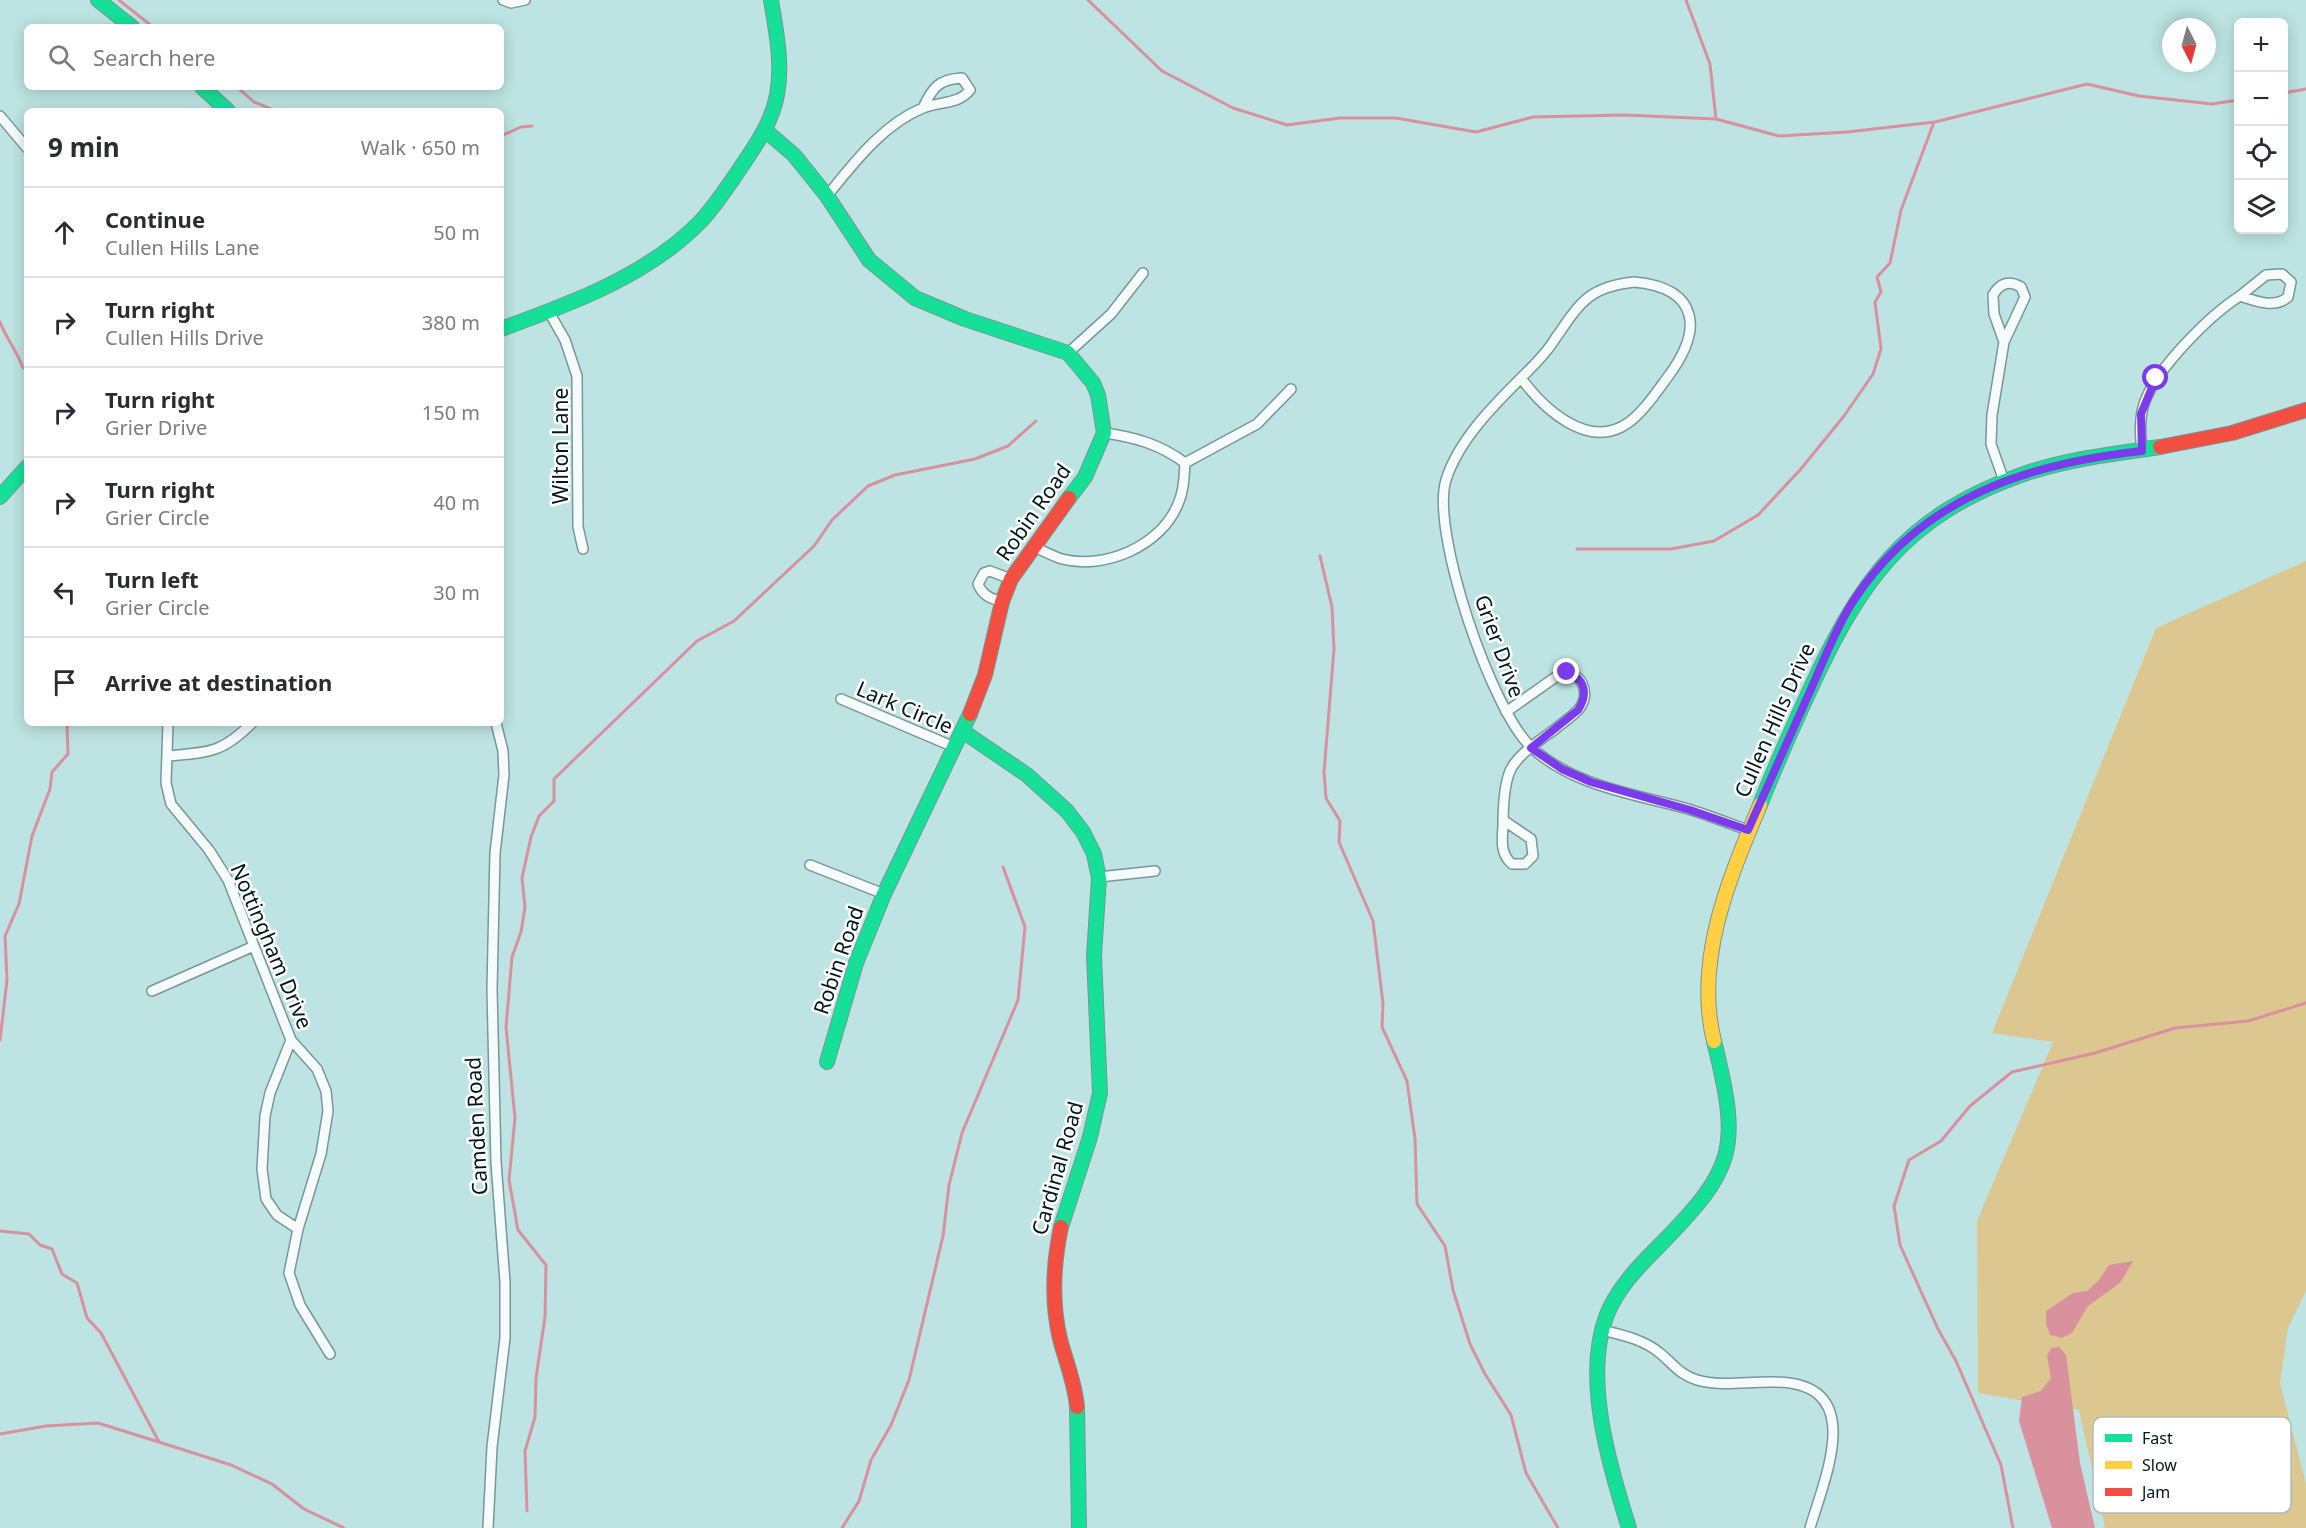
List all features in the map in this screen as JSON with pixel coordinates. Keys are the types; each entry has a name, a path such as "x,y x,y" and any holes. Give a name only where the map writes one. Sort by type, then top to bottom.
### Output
{"street":[{"path":"98,0 128,24"},
{"path":"503,0 511,3 525,0"},
{"path":"504,328 549,312 630,272 683,237 719,201 766,131 777,95 780,65 771,0"},
{"path":"827,196 860,155 893,127 923,108 963,98 970,90 967,83 962,78 937,84 923,108"},
{"path":"205,90 225,108"},
{"path":"0,116 24,144"},
{"path":"766,131 794,155 827,196 869,260 915,298 965,319 1068,353 1111,314 1143,273"},
{"path":"2142,451 2141,414 2156,378 2225,306 2266,275 2282,274 2291,282 2288,297 2279,303 2258,302 2240,296"},
{"name":"Grier Drive","path":"1521,378 1550,412 1568,423 1594,430 1616,428 1626,424 1647,405 1672,371 1684,351 1689,333 1690,316 1682,301 1658,285 1634,282 1607,286 1585,298 1550,347 1521,378 1481,421 1460,452 1446,480 1442,504 1446,537 1457,579 1493,686 1506,712 1531,748 1562,769 1591,782 1690,810 1748,830"},
{"path":"2004,342 1994,314 1993,295 2002,284 2009,283 2021,287 2025,297 2004,342 1991,429 1991,444 2004,481"},
{"name":"Wilton Lane","path":"549,312 565,340 577,376 578,527 583,549"},
{"name":"Robin Road","path":"827,1062 856,963 884,894 954,747 964,732 985,675 1002,602 1011,579 1032,546 1085,477 1098,452 1104,433 1098,394 1093,383 1068,353"},
{"path":"1185,463 1257,424 1291,389"},
{"name":"Cullen Hills Drive","path":"1629,1528 1610,1453 1602,1403 1599,1358 1602,1330 1625,1283 1707,1196 1727,1151 1731,1133 1729,1101 1707,1008 1706,985 1715,933 1748,830 1839,627 1866,583 1898,546 1949,506 2004,481 2071,462 2239,434 2267,426 2306,410"},
{"path":"1104,433 1134,437 1153,444 1185,463"},
{"path":"1032,546 1061,559 1084,562 1130,552 1151,538 1170,518 1183,488 1185,463"},
{"path":"0,497 24,470"},
{"path":"1002,602 988,598 981,592 978,584 980,579 990,571 1011,579"},
{"path":"1503,820 1531,839 1533,856 1526,864 1512,864 1506,859 1502,843 1503,820 1510,770 1531,748 1578,710 1585,696 1582,682 1567,672 1560,674 1506,712"},
{"name":"Lark Circle","path":"841,699 954,747"},
{"name":"Nottingham Drive","path":"168,726 166,783 171,804 209,850 228,880 291,1040 317,1069 326,1091 328,1111 321,1154 298,1229 289,1273 293,1290 330,1354"},
{"path":"168,756 219,750 231,743 249,726"},
{"name":"Camden Road","path":"488,1528 492,1447 505,1338 505,1281 496,1162 492,989 495,853 504,774 503,751 497,726"},
{"name":"Cardinal Road","path":"964,732 1008,760 1073,817 1086,837 1099,877 1094,947 1100,1092 1097,1114 1067,1203 1056,1248 1053,1292 1059,1333 1074,1381 1079,1528"},
{"path":"810,865 884,894"},
{"path":"1099,877 1155,871"},
{"path":"152,991 254,946"},
{"path":"291,1040 270,1093 265,1116 262,1169 266,1198 278,1215 298,1229"},
{"path":"1602,1330 1647,1344 1685,1376 1699,1381 1713,1384 1788,1382 1805,1386 1819,1393 1830,1411 1832,1456 1810,1528"}],"shaded area":[{"path":"2306,561 2306,1291 2288,1328 2280,1383 2289,1417 2093,1417 2093,1474 2079,1410 1978,1393 1977,1221 2053,1042 1992,1033 2156,628"},
{"path":"2133,1261 2120,1283 2088,1306 2072,1333 2062,1338 2050,1335 2046,1324 2046,1311 2073,1293 2087,1291 2099,1280 2109,1265"},
{"path":"2059,1347 2066,1355 2080,1463 2095,1528 2052,1528 2019,1421 2022,1397 2041,1391 2051,1378 2047,1356 2051,1348"},
{"path":"2291,1426 2306,1484 2306,1528 2105,1528 2102,1513 2291,1513"}],"waterway":[{"path":"119,0 149,24"},
{"path":"1088,0 1162,71 1233,108 1287,125 1340,118 1396,118 1476,132 1533,117 1625,115 1716,119 1779,136 1847,132 1935,122 2087,84 2139,96 2212,104 2234,101"},
{"path":"1686,0 1710,64 1716,119"},
{"path":"2288,92 2306,89"},
{"path":"240,90 254,102 269,108"},
{"path":"1577,549 1671,549 1714,541 1758,515 1800,470 1844,416 1873,374 1881,349 1875,302 1881,292 1877,277 1890,263 1901,210 1934,122"},
{"path":"504,135 521,127 532,126"},
{"path":"0,322 23,368"},
{"path":"527,1511 525,1451 535,1417 536,1378 545,1317 546,1265 518,1230 509,1180 515,1118 506,1027 512,957 521,932 525,907 522,878 531,837 539,816 554,801 554,779 697,641 734,621 814,546 832,520 868,486 895,475 975,459 1008,446 1036,421"},
{"path":"1320,556 1332,607 1334,649 1324,772 1326,798 1340,821 1339,842 1373,921 1383,1003 1382,1027 1407,1081 1415,1139 1417,1204 1445,1246 1453,1290 1470,1344 1485,1374 1511,1415 1526,1473 1558,1528"},
{"path":"0,1040 7,980 5,936 19,904 32,836 50,789 52,772 68,754 67,726"},
{"path":"842,1528 859,1501 871,1460 891,1425 909,1380 943,1236 949,1185 962,1133 1018,1000 1025,927 1003,867"},
{"path":"2013,1528 2001,1465 1956,1361 1938,1329 1900,1245 1894,1206 1909,1160 1941,1141 1970,1106 2012,1072 2095,1053 2175,1028 2248,1021 2306,1003"},
{"path":"0,1231 29,1234 40,1245 52,1249 62,1274 77,1283 87,1318 101,1333 159,1442 231,1465 272,1484 304,1509 344,1528"},
{"path":"0,1434 46,1426 98,1423 159,1442"}],"traffic: fast":[{"path":"98,0 128,24"},
{"path":"504,328 580,298 632,273 679,241 711,209 758,142 775,105 779,83 779,59 771,0"},
{"path":"205,90 225,108"},
{"path":"766,131 794,155 827,196 869,260 915,298 965,319 1068,353 1093,383 1098,395 1104,433 1085,477 1069,498"},
{"path":"1760,805 1809,692 1847,618 1867,587 1890,558 1915,533 1945,511 1980,492 2038,469 2072,461 2160,447"},
{"path":"0,497 24,470"},
{"path":"827,1062 856,963 884,894 970,714"},
{"path":"964,732 1027,775 1067,811 1083,832 1094,854 1099,878 1094,956 1100,1093 1090,1137 1061,1227"},
{"path":"1629,1528 1607,1451 1602,1423 1597,1368 1600,1341 1610,1307 1621,1289 1703,1197 1717,1176 1725,1155 1729,1133 1728,1108 1714,1041"},
{"path":"1077,1407 1079,1528"}],"traffic: slow":[{"path":"1714,1041 1709,1011 1708,980 1712,950 1727,891 1760,805"}],"traffic: jam":[{"path":"2160,447 2232,433 2306,410"},
{"path":"970,714 985,675 1002,602 1011,579 1069,498"},
{"path":"1061,1227 1056,1255 1055,1311 1077,1407"}],"route":[{"path":"1567,672 1582,682 1585,696 1582,703 1578,710 1531,748 1562,769 1591,782 1690,810 1748,830 1839,627 1851,604 1882,563 1914,531 1949,506 2004,481 2071,462 2142,451 2141,414 2156,378"}]}
